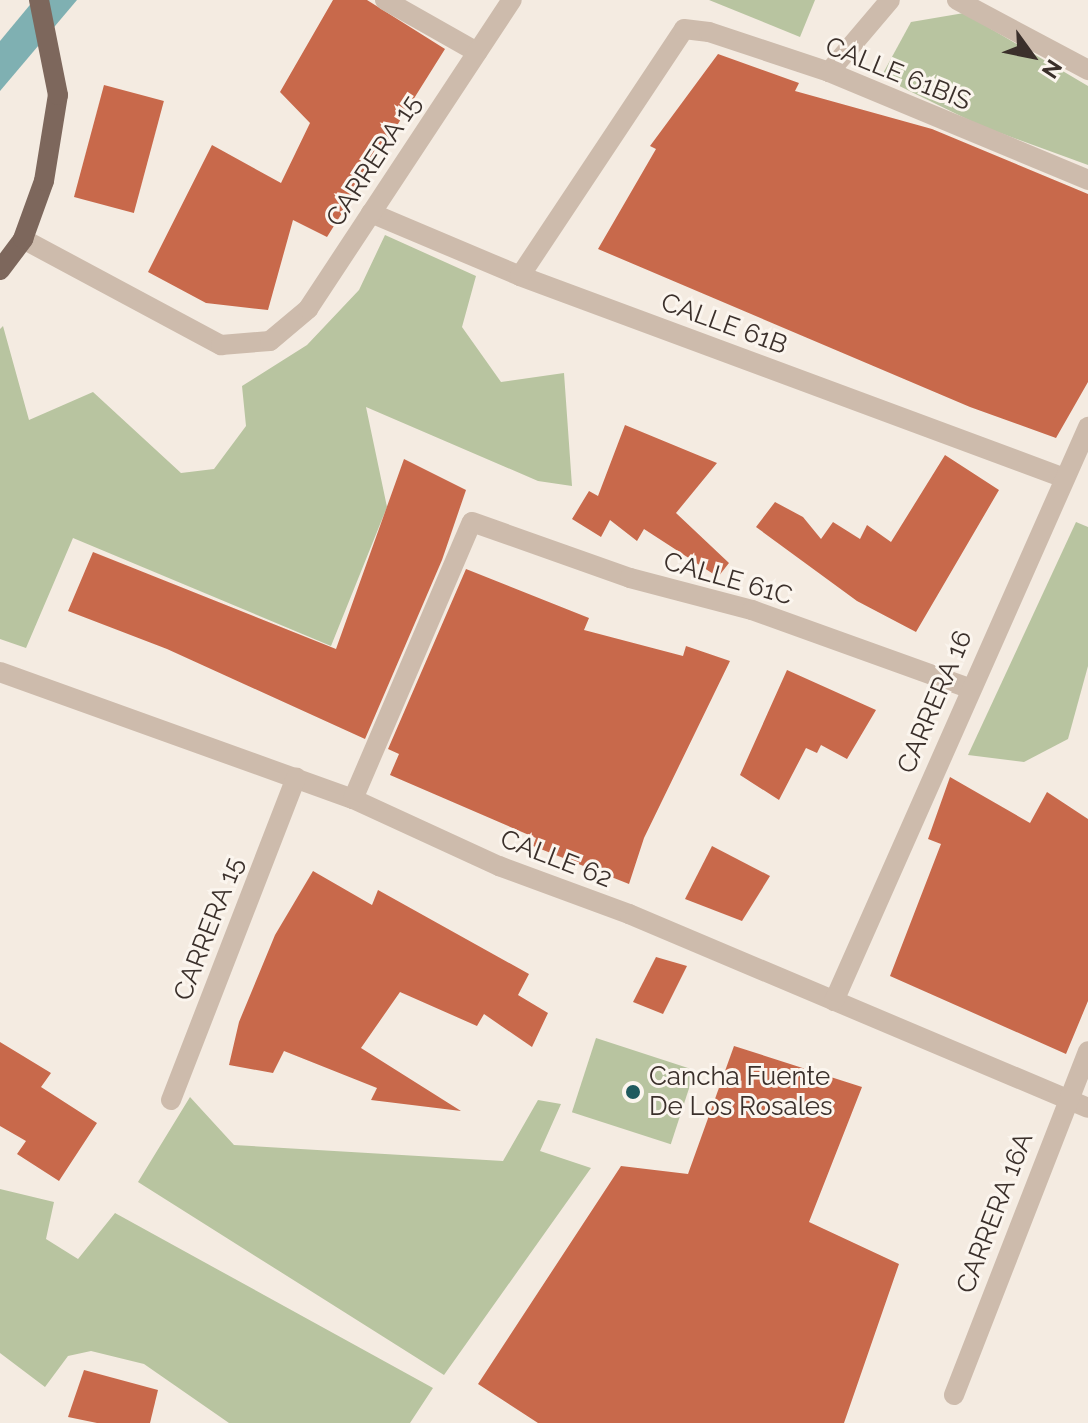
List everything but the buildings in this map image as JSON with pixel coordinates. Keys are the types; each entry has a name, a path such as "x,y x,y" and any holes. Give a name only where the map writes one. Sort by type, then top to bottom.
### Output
{"main road":[{"path":"0,270 23,239 44,181 58,95 39,0"}],"street":[{"path":"385,0 477,52"},
{"name":"CARRERA 15","path":"23,239 221,345 270,341 308,309 512,0"},
{"path":"829,72 890,0"},
{"path":"957,0 1088,70"},
{"name":"CALLE 61BIS","path":"520,276 684,29 709,32 829,72 1088,180"},
{"name":"CALLE 61B","path":"371,213 520,276 1062,477"},
{"name":"CARRERA 16","path":"834,1001 1062,477 1088,427"},
{"name":"CALLE 61C","path":"353,799 472,522 630,578 752,610 969,688"},
{"name":"CALLE 62","path":"0,672 353,799 499,866 834,1001 1088,1108"},
{"name":"CARRERA 15","path":"171,1100 296,777"},
{"name":"CARRERA 16A","path":"954,1395 1066,1098 1088,1051"}],"green space":[{"path":"709,0 815,0 800,37"},
{"path":"964,13 1088,86 1088,165 981,126 881,77 911,22"},
{"path":"385,235 476,276 462,327 501,382 564,373 572,486 538,481 366,407 387,507 331,646 73,538 26,648 0,639 0,329 3,326 29,420 93,392 181,473 214,469 246,426 242,386 307,345 359,290"},
{"path":"1076,522 1088,527 1088,666 1068,739 1024,762 968,755"},
{"name":"Cancha Fuente De Los Rosales","path":"596,1038 695,1070 671,1144 572,1112"},
{"path":"190,1097 234,1145 503,1161 538,1100 561,1104 540,1151 591,1168 444,1375 138,1182"},
{"path":"0,1189 54,1202 46,1239 78,1259 115,1213 433,1388 410,1423 229,1423 144,1364 91,1351 68,1356 45,1387 0,1353"}],"water":[{"path":"34,0 77,0 0,91 0,41"}],"place":[{"name":"Cancha Fuente De Los Rosales","path":"633,1092"}]}
